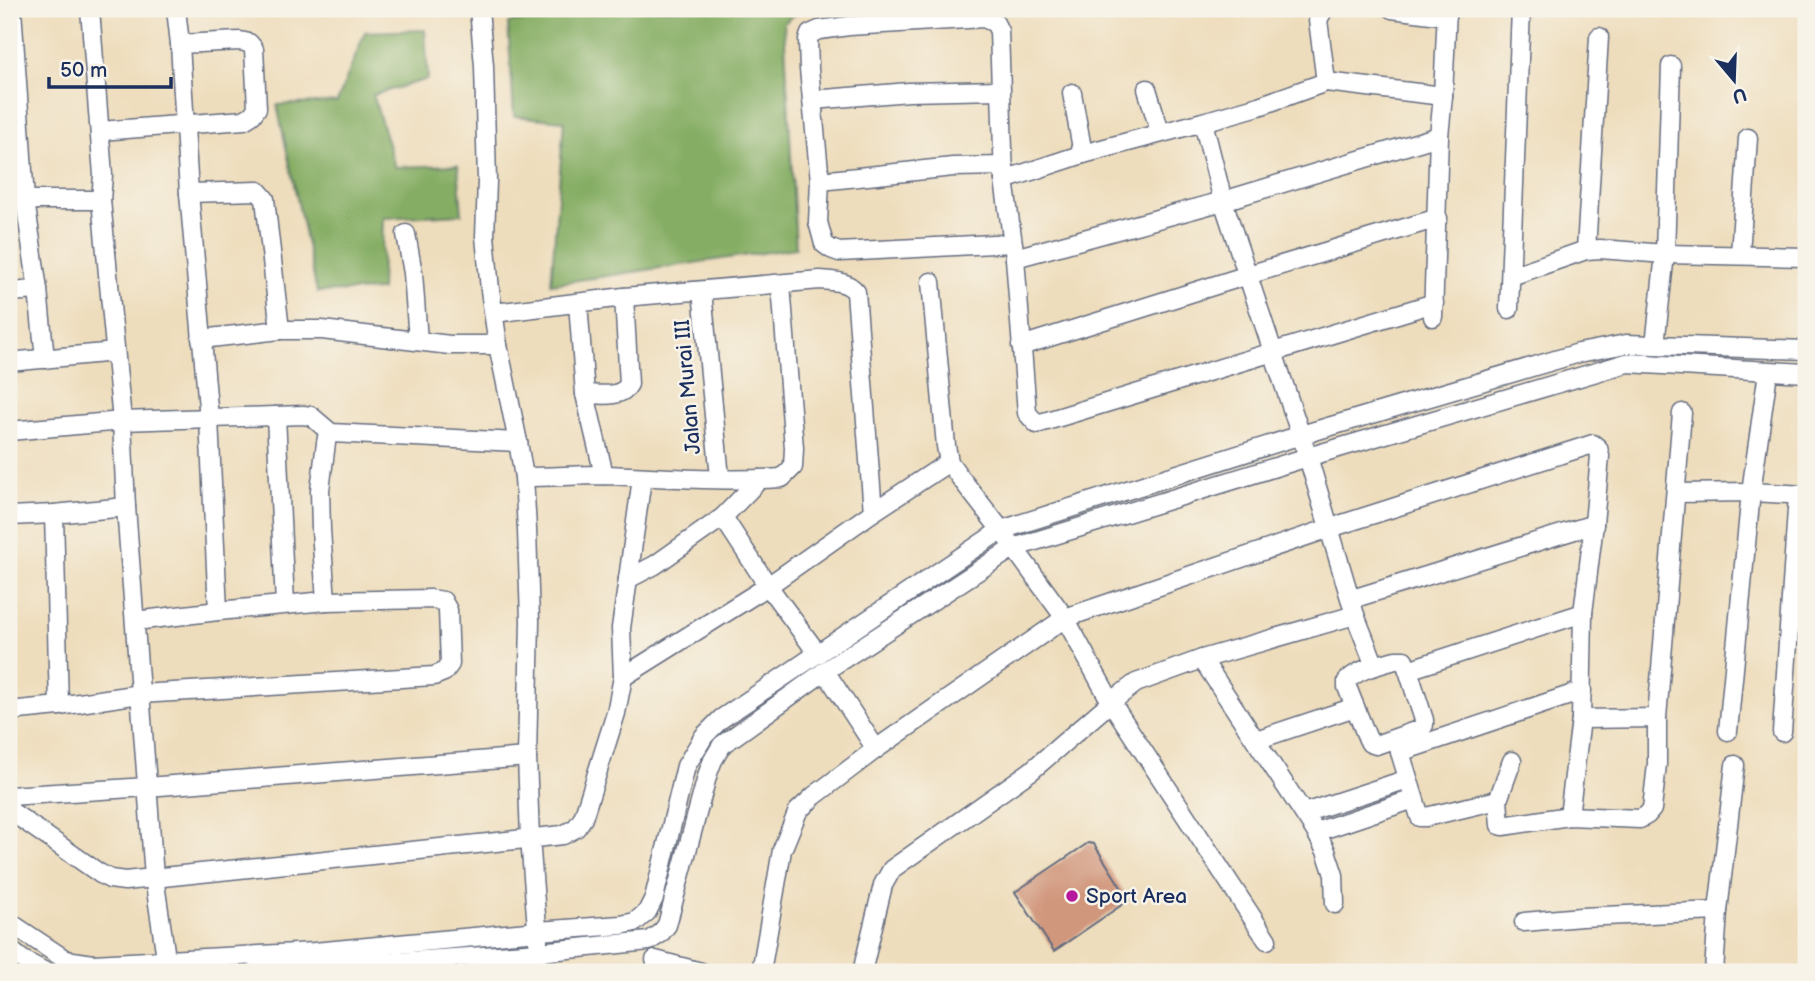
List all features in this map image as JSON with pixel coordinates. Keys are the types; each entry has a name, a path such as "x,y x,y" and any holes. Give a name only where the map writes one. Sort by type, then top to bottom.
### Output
{"street":[{"path":"12,9 10,33 25,200 45,359"},
{"path":"90,9 103,175 101,200 122,421 154,877 167,967"},
{"path":"176,9 209,419 218,611"},
{"path":"479,9 484,66 487,181 485,236 498,345 524,477 530,621 527,757 539,952"},
{"path":"1324,9 1318,20 1326,82"},
{"path":"1392,9 1447,12 1434,310 1272,351 1037,424 1027,413 1014,251 1004,173 999,31 995,23 984,18 849,26 810,34 808,40 820,181 818,222 824,244 839,252 1014,251 1223,201 1440,136"},
{"path":"1509,309 1521,9"},
{"path":"1586,250 1599,37"},
{"path":"100,131 244,120 252,115 257,108 254,48 240,41 180,44"},
{"path":"1654,345 1665,254 1671,66"},
{"path":"820,181 953,167 1004,173 1203,122 1259,106 1326,82 1443,96"},
{"path":"1147,89 1160,132"},
{"path":"813,100 909,92 1000,90"},
{"path":"1072,93 1083,154"},
{"path":"1203,122 1223,201 1375,666"},
{"path":"1740,254 1748,138"},
{"path":"190,193 258,191 263,195 280,330"},
{"path":"25,200 101,200"},
{"path":"1021,346 1438,218"},
{"path":"406,234 413,273 418,341"},
{"path":"1511,276 1559,258 1600,249 1665,254 1806,257"},
{"path":"494,313 624,297 820,280 851,286 856,292 873,512"},
{"path":"931,282 949,462 1065,618 1111,702 1267,940"},
{"path":"524,477 604,475 642,478 782,478 793,467 794,448 781,285"},
{"path":"9,292 38,290"},
{"name":"Jalan Murai III","path":"702,291 720,478"},
{"path":"585,394 618,394 626,390 629,384 624,297"},
{"path":"578,303 585,394 604,475"},
{"path":"201,338 280,330 322,330 450,345 498,345"},
{"path":"1626,344 1627,363"},
{"path":"9,922 66,960 93,964 167,967 270,963 635,922 647,912 654,898 686,766 704,736 721,719 1001,530 1301,435 1579,353 1626,344 1806,350"},
{"path":"9,362 115,352"},
{"path":"255,972 270,963 369,968 649,941 667,925 708,772 722,745 825,671 1013,548 1627,363 1806,373"},
{"path":"1728,731 1751,492 1768,372"},
{"path":"1512,761 1498,800 1499,823 1503,826 1569,816 1640,819 1652,809 1682,413"},
{"path":"276,416 285,604"},
{"path":"9,431 122,421 311,416 331,433 519,442"},
{"path":"326,601 320,490 327,437 331,433"},
{"path":"761,972 782,850 798,811 876,749 1065,618 1330,528 1593,444 1598,448 1600,456 1583,613 1581,719 1569,816"},
{"path":"623,677 768,586 949,462"},
{"path":"9,810 99,873 110,879 125,881 563,835 576,828 583,818 615,713 623,677 621,628 642,478"},
{"path":"628,579 655,565 723,517 760,479"},
{"path":"1676,493 1751,492 1802,495 1782,732"},
{"path":"9,516 126,507"},
{"path":"54,514 59,706"},
{"path":"723,517 768,586 818,654"},
{"path":"862,972 883,885 892,869 1031,771 1136,683 1594,524"},
{"path":"9,711 140,694 434,676 444,672 450,664 448,610 443,601 431,599 285,604 135,621"},
{"path":"1408,670 1583,613"},
{"path":"1202,659 1316,832 1335,875 1335,904"},
{"path":"1399,746 1424,725 1404,660 1375,666 1351,676 1347,687 1370,743 1376,745 1399,746 1582,691"},
{"path":"825,671 876,749"},
{"path":"783,678 796,693"},
{"path":"1256,740 1355,706"},
{"path":"1581,719 1657,718"},
{"path":"1399,746 1420,817 1498,800"},
{"path":"9,796 527,757"},
{"path":"1714,972 1718,911 1735,765"},
{"path":"1304,813 1408,779"},
{"path":"1316,832 1414,799"},
{"path":"1524,922 1718,911"},
{"path":"649,941 654,966 701,972"},
{"path":"15,960 46,972"}],"green space":[{"path":"593,9 802,9 784,23 796,248 551,284 564,121 514,116 508,23"},
{"path":"425,30 428,79 373,95 395,167 458,165 462,214 383,218 381,290 317,292 277,105 337,102 365,32"}],"building":[{"name":"Sport Area","path":"1088,843 1094,844 1129,900 1054,951 1015,892"}],"place":[{"name":"Sport Area","path":"1072,896"}]}
